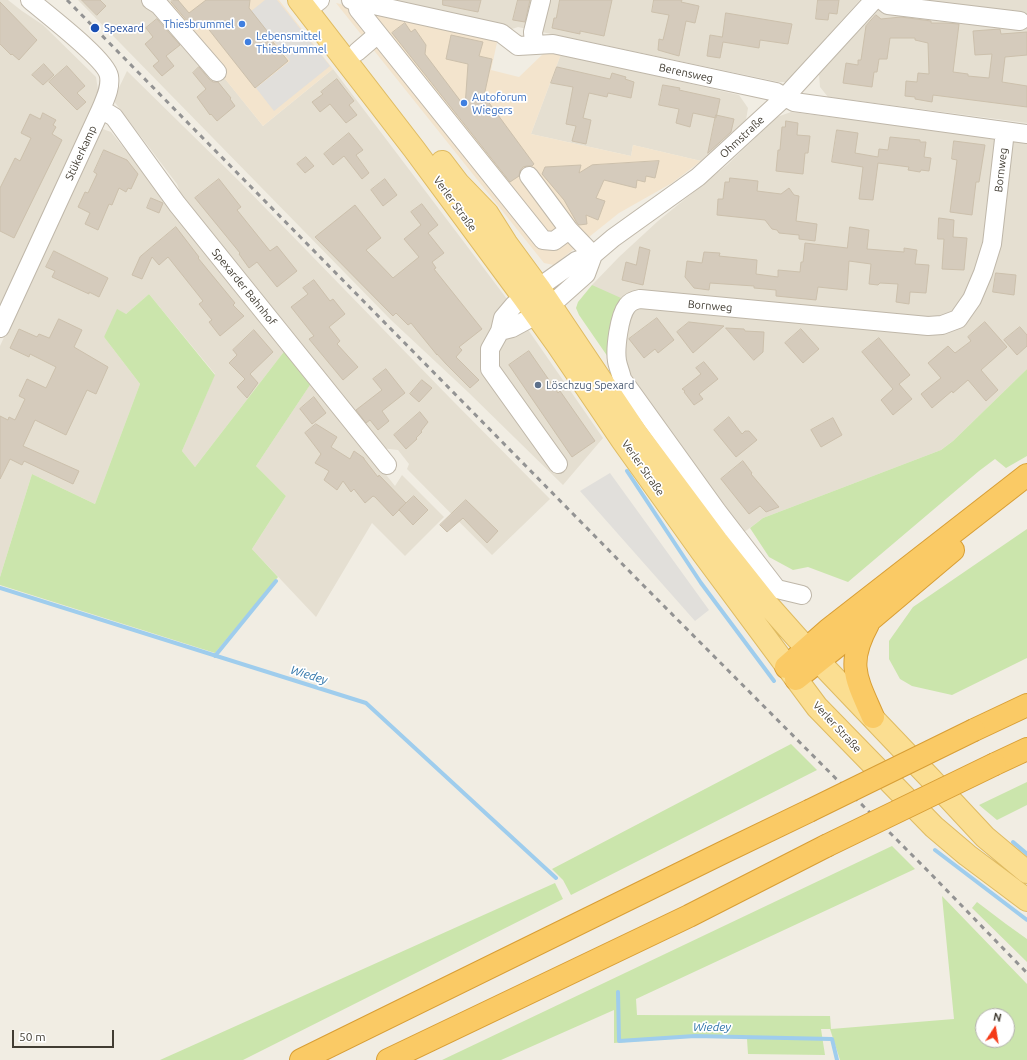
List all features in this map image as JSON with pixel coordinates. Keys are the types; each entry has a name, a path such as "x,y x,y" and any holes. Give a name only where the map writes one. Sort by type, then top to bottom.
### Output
{"highway":[{"path":"813,655 828,630 1027,475"},
{"path":"791,673 813,655 870,620 1006,506 1027,492"},
{"path":"870,620 860,638 856,652 855,666 858,682 873,717"},
{"path":"301,1060 1027,705"},
{"path":"388,1060 682,919 826,846 1027,749"}],"main road":[{"name":"Verler Straße","path":"312,3 357,52 458,183 487,213 506,243 537,302 627,446 817,707 934,827 967,855 1027,900"},
{"name":"Verler Straße","path":"312,3 414,149 537,302 717,541 767,604 813,655 985,837 1027,872"}],"street":[{"name":"Stükerkamp","path":"0,328 101,109 109,86 109,76 106,67 68,30 30,0"},
{"path":"151,0 158,5 217,72"},
{"path":"534,45 533,32 541,0"},
{"name":"Ohmstraße","path":"558,464 490,370 490,349 500,331 503,318 514,305 537,302 576,262 593,255 612,238 698,177 785,97 874,0"},
{"path":"882,0 888,5 983,8 1020,21"},
{"path":"355,1 358,9 543,240 554,242 569,230"},
{"name":"Berensweg","path":"355,1 501,33 518,46 553,44 776,92 794,102 1027,134"},
{"path":"357,52 378,34"},
{"name":"Spexarder Bahnhof","path":"101,109 114,117 177,204 387,465"},
{"name":"Bornweg","path":"802,595 777,589 717,511 622,379 617,361 617,349 623,312 630,302 640,299 928,326 942,325 958,319 972,298 983,273 992,244 1005,131"},
{"path":"529,176 569,230 593,255"}],"shaded area":[{"path":"0,0 8,0 43,25 96,77 98,90 93,105 0,309"},
{"path":"78,0 173,0 166,5 263,126 333,69 504,295 603,438 563,485 468,392 391,320"},
{"path":"173,0 279,0 333,69 263,126 166,6"},
{"path":"265,0 277,0 330,66 274,111 256,88 290,61 250,12"},
{"path":"385,0 860,0 786,82 779,82 518,27 512,29 385,2"},
{"path":"888,0 1027,0 1027,123 828,97 820,87 819,74"},
{"path":"336,3 498,38 491,70 519,77 545,52 561,54 531,134 631,156 633,145 701,161 672,183 619,213 554,265 544,263"},
{"path":"561,54 739,95 748,108 746,120 701,161 633,145 631,156 531,134"},
{"path":"127,71 239,181 550,499 492,555 407,469 409,464 398,450 381,448 183,200 177,184 113,100"},
{"path":"791,112 1027,142 1027,369 953,441 941,450 763,518 731,542 617,380 592,285 619,257 658,221 727,165 777,117"},
{"path":"100,128 111,132 286,349 195,467 182,451 215,374 149,294 126,314 104,337 140,384 95,504 32,474 0,577 0,346"},
{"path":"312,382 395,486 402,475 444,517 405,556 372,523 316,617 252,549 286,496 256,466"},
{"path":"610,473 709,610 695,621 580,491"}],"green space":[{"path":"592,285 621,298 615,310 610,360 579,315 576,308 578,302"},
{"path":"149,294 215,375 182,451 195,467 286,349 312,382 256,466 286,496 252,549 278,577 215,653 0,585 0,577 32,474 95,504 140,384 104,337 117,309 126,314"},
{"path":"1027,369 1027,456 1006,468 995,459 848,582 808,567 793,570 769,557 750,528 763,518 941,450 953,441"},
{"path":"1027,529 1027,658 952,695 912,686 900,679 889,659 889,641 913,607"},
{"path":"791,744 817,770 571,895 563,880 552,869"},
{"path":"1027,782 1027,805 997,820 979,805"},
{"path":"892,846 915,869 636,999 637,1015 830,1016 831,1029 954,1019 942,896 1027,984 1027,1060 840,1060 830,1029 821,1029 825,1055 748,1054 747,1039 695,1037 614,1043 614,1010 501,1060 442,1060"},
{"path":"555,883 563,899 243,1060 160,1060"},
{"path":"977,902 1027,939 1027,962 972,908"}],"building":[{"path":"82,0 100,0 106,6 97,15"},
{"path":"173,0 178,0 189,13 206,0 250,0 249,8 288,61 255,88 206,26 202,29 198,24 193,28 171,2"},
{"path":"443,0 481,0 478,12 443,5"},
{"path":"518,0 530,0 525,22 513,20"},
{"path":"560,0 612,0 604,36 580,31 580,34 552,28"},
{"path":"654,0 682,0 681,2 699,6 695,23 686,21 679,56 658,50 659,39 663,40 669,15 652,12"},
{"path":"818,0 839,0 837,14 829,13 828,20 816,19"},
{"path":"0,2 37,40 19,60 12,54 11,55 0,44"},
{"path":"726,13 792,24 788,44 760,40 759,48 723,42 720,58 707,56 710,35 722,37"},
{"path":"876,15 881,19 901,17 931,21 931,23 959,24 953,72 968,74 968,76 989,78 992,54 975,55 973,31 1000,29 1001,34 1027,32 1027,55 1005,57 1002,82 1027,86 1027,107 933,95 932,102 905,96 906,81 917,82 918,73 929,74 928,43 915,40 915,38 890,38 887,59 879,59 877,72 874,72 872,87 843,83 846,63 858,65 858,60 861,60 866,26"},
{"path":"157,19 180,45 166,56 174,66 162,76 153,66 159,61 145,44 153,37 146,28"},
{"name":"Autoforum Wiegers","path":"405,23 411,32 415,29 426,45 425,54 465,107 468,64 446,59 451,35 483,42 479,56 492,59 484,96 534,164 532,166 523,167 519,176 510,182 392,33"},
{"path":"44,64 54,75 43,85 32,75"},
{"path":"67,66 85,86 77,93 86,102 77,110 49,82"},
{"path":"199,67 209,79 213,82 218,82 231,98 230,99 235,106 217,121 211,114 210,115 197,97 206,89 193,73"},
{"path":"557,67 610,79 612,73 626,77 625,79 634,82 631,98 608,93 607,97 589,93 583,118 591,120 586,144 572,141 576,126 566,124 573,87 551,83"},
{"path":"337,79 354,101 349,105 357,115 346,123 330,104 320,112 312,102 323,94 321,92"},
{"path":"663,85 720,99 716,118 693,113 690,127 676,123 679,109 659,105"},
{"path":"43,113 56,120 53,125 56,127 52,134 62,140 14,238 0,231 0,188 15,158 20,161 31,138 21,133 30,114 40,119"},
{"path":"716,115 734,119 731,132 708,153"},
{"path":"786,121 798,123 797,135 810,136 808,153 805,153 803,174 776,171 782,127 785,127"},
{"path":"837,130 858,133 855,153 878,157 879,149 888,150 890,137 926,142 924,157 931,158 929,171 921,170 920,172 908,170 909,167 878,163 873,200 859,199 863,167 832,162"},
{"path":"349,133 363,150 356,155 369,173 362,179 344,156 333,165 324,154"},
{"path":"954,141 985,145 979,182 976,182 972,215 950,212 957,160 952,159"},
{"path":"104,150 127,160 138,174 131,189 128,188 126,192 119,188 112,205 109,204 98,230 85,224 90,213 78,207 85,192 88,193 97,174 94,172"},
{"path":"306,157 314,166 305,173 297,164"},
{"path":"659,161 655,178 646,176 645,182 637,180 636,188 604,180 596,198 605,201 598,220 586,215 587,224 579,225 564,200 542,174 545,167 581,165 579,173 592,165"},
{"path":"730,178 758,181 757,191 781,194 789,188 794,195 799,196 796,221 817,224 815,241 799,239 799,235 779,233 777,230 772,229 765,220 717,215 718,199 723,199 725,182 729,182"},
{"path":"219,179 241,207 237,210 270,251 277,246 297,271 277,287 257,262 249,268 239,254 240,253 195,198"},
{"path":"385,179 397,195 383,206 371,190"},
{"path":"151,198 163,203 159,213 147,208"},
{"path":"422,204 438,225 428,233 444,253 432,262 436,268 434,269 482,329 459,347 462,350 456,357 479,380 470,388 437,355 411,323 408,325 396,313 393,316 315,237 355,205 381,238 366,250 393,278 419,257 404,239 421,225 411,212"},
{"path":"939,218 954,220 953,237 967,238 964,270 942,269 944,239 938,239"},
{"path":"176,227 199,257 198,258 235,303 233,305 244,316 220,336 209,322 212,320 199,304 203,301 168,257 159,265 152,257 142,279 132,275 140,257"},
{"path":"850,227 869,230 867,249 904,252 904,248 917,250 915,264 929,265 926,293 910,292 909,304 896,302 898,284 869,284 871,264 849,261 847,290 818,287 816,300 776,296 776,290 754,288 754,286 710,283 709,290 694,288 685,277 687,261 702,263 704,252 720,253 719,256 757,260 756,274 778,277 778,270 800,272 801,262 803,262 805,243 847,248"},
{"path":"640,247 650,250 643,285 622,280 626,262 636,265"},
{"path":"54,251 108,278 99,297 52,277 55,271 46,267"},
{"path":"996,273 1016,275 1014,295 993,292"},
{"path":"314,280 330,301 333,299 345,314 329,327 340,341 337,344 358,367 343,380 309,339 314,336 291,307 308,294 303,288"},
{"path":"657,318 674,340 658,353 655,349 644,358 629,339"},
{"path":"59,319 82,330 74,347 108,367 96,394 87,390 66,435 35,420 23,446 79,471 73,484 24,461 22,465 10,459 0,479 0,416 8,420 9,417 15,420 25,399 19,396 27,379 46,388 56,367 30,354 29,357 10,348 19,329 37,337 39,334 49,338"},
{"path":"689,322 724,326 693,353 677,332"},
{"path":"985,322 1007,347 981,370 998,390 986,401 968,380 932,408 921,394 941,378 928,363 948,346 955,353 971,341 968,337"},
{"path":"1020,327 1027,335 1027,346 1017,355 1004,340"},
{"path":"726,328 764,332 763,352 754,360"},
{"path":"801,329 819,349 803,363 785,343"},
{"path":"254,330 273,352 250,374 258,383 247,398 237,387 245,379 229,363 237,355 233,350"},
{"path":"879,338 910,375 899,384 912,399 893,415 881,400 893,389 862,352"},
{"path":"529,351 558,393 560,391 595,441 572,457 509,365"},
{"path":"704,362 718,379 699,394 703,399 694,405 682,389 701,374 696,368"},
{"path":"386,369 405,393 382,411 389,421 378,430 370,420 366,423 356,410 382,390 373,379"},
{"path":"422,380 432,388 419,402 410,394"},
{"path":"314,397 326,413 312,424 300,409"},
{"path":"420,412 428,422 416,438 417,439 406,449 394,435"},
{"path":"729,417 742,434 745,431 749,431 757,440 736,457 714,430"},
{"path":"833,418 842,435 821,447 811,430"},
{"path":"316,424 337,437 331,447 350,459 354,451 364,458 378,477 379,475 406,503 393,516 375,497 373,496 365,503 354,489 351,492 343,481 337,490 324,480 329,471 315,463 321,454 305,433"},
{"path":"743,461 752,473 751,474 779,507 766,512 760,506 749,514 721,479"},
{"path":"414,496 428,510 413,525 399,510"},
{"path":"466,500 498,531 487,543 463,518 447,532 440,525"}],"waterway":[{"path":"627,471 701,583 774,681"},
{"path":"215,656 276,581"},
{"name":"Wiedey","path":"0,588 366,703 556,878"},
{"path":"1013,842 1027,854"},
{"path":"935,850 1027,920"},
{"name":"Wiedey","path":"618,992 619,1041 695,1036 832,1039 837,1060"}],"railway":[{"path":"67,0 1027,973"}],"place":[{"name":"Thiesbrummel","path":"242,24"},
{"name":"Spexard","path":"95,28"},
{"name":"Lebensmittel Thiesbrummel","path":"248,42"},
{"name":"Autoforum Wiegers","path":"464,103"},
{"name":"Löschzug Spexard","path":"538,385"}]}
